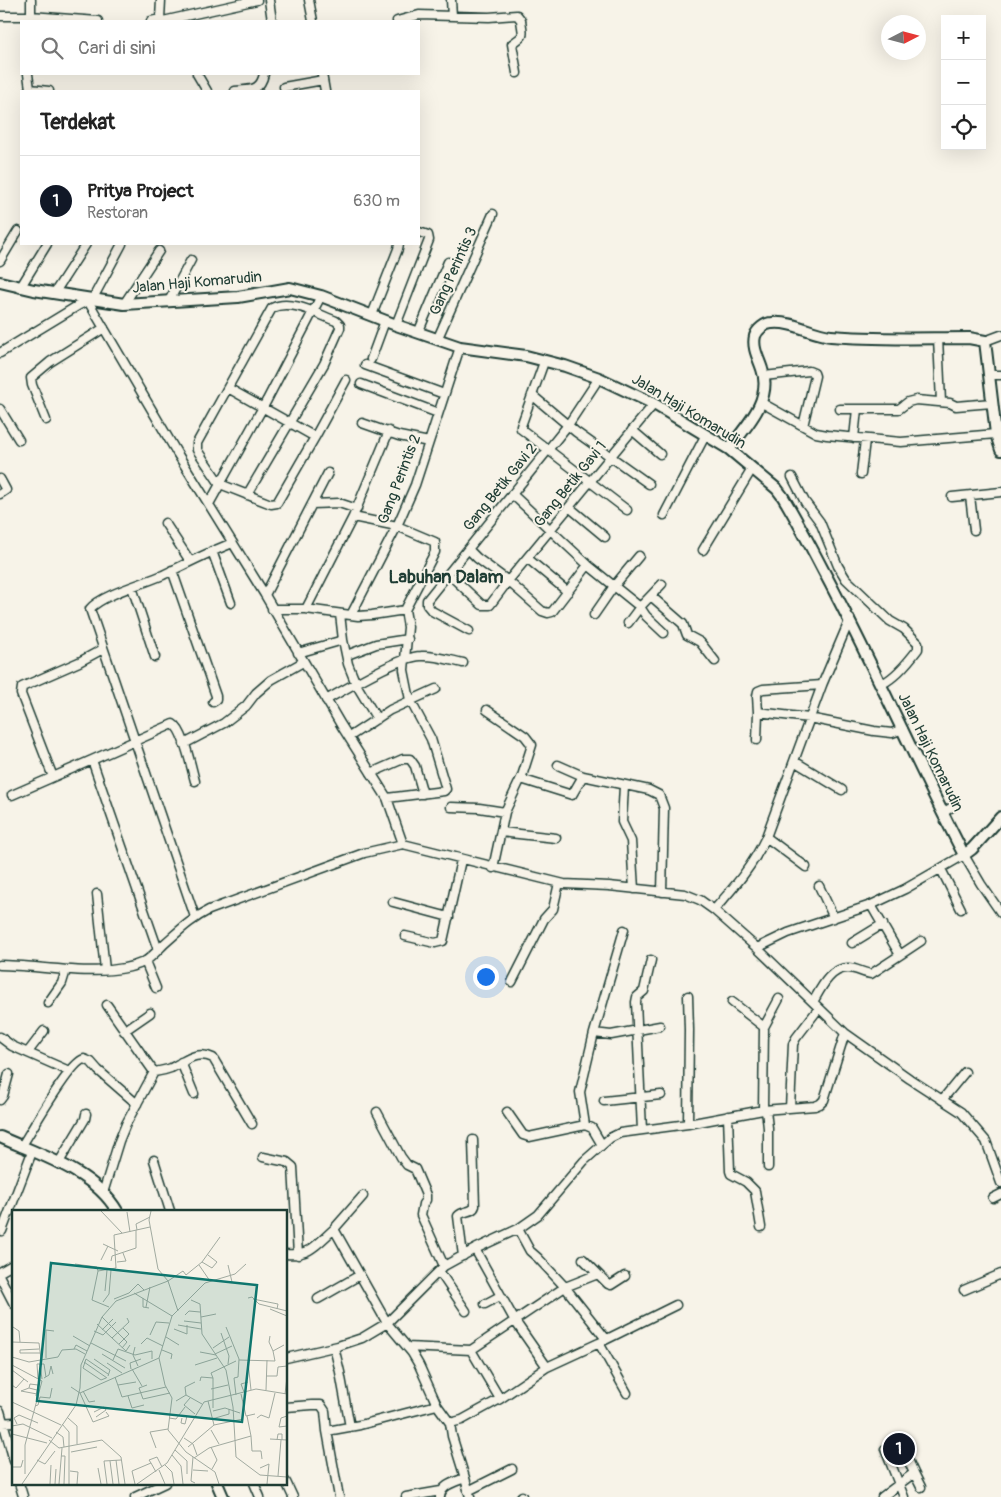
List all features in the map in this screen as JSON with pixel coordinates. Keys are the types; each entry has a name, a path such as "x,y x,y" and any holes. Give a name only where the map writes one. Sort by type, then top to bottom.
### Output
{"street":[{"path":"31,0 31,19"},
{"path":"161,0 162,20 257,0"},
{"path":"269,0 272,20"},
{"path":"309,0 313,20"},
{"path":"451,0 452,16"},
{"path":"401,20 419,15 519,16 522,20 522,37 513,43 512,46 517,73"},
{"path":"0,16 64,20"},
{"path":"28,75 30,89 40,90"},
{"path":"198,75 206,90"},
{"path":"243,90 258,88 264,75"},
{"path":"284,87 323,77 325,90"},
{"name":"Gang Perintis 3","path":"437,340 493,214"},
{"path":"0,261 18,231"},
{"path":"396,325 430,237 420,232"},
{"path":"20,288 46,245"},
{"path":"55,292 85,245"},
{"path":"0,353 79,305 90,301 121,245"},
{"path":"372,315 399,245"},
{"path":"124,304 159,251"},
{"path":"170,301 191,260"},
{"path":"418,333 448,262"},
{"name":"Jalan Haji Komarudin","path":"0,282 20,288 55,292 90,301 124,304 238,297 290,288 321,296 460,347 508,353 565,366 600,378 654,404 729,449 783,497 885,682 903,729 948,809 968,852"},
{"path":"209,504 314,313 321,296"},
{"path":"90,301 177,453 387,798 403,844"},
{"path":"247,495 324,364 340,328 340,325 336,322 295,306 283,305 272,308 197,443 196,447 220,484 247,495 271,504 277,503 346,380"},
{"path":"385,321 368,362 444,394"},
{"path":"729,449 762,404 766,385 754,349 754,339 761,328 772,323 801,327 828,336 861,338 968,338 985,341 1001,334"},
{"path":"46,420 32,386 31,378 50,362 104,328"},
{"path":"938,338 942,402"},
{"path":"985,341 996,434 1001,450"},
{"name":"Gang Perintis 2","path":"351,615 397,526 414,485 460,347"},
{"path":"544,362 521,429 627,510"},
{"path":"764,376 809,371 814,373 815,376 803,426"},
{"path":"989,375 1001,375"},
{"name":"Gang Betik Gavi 2","path":"469,630 432,611 428,607 427,600 568,425 600,378"},
{"path":"361,384 438,413"},
{"path":"228,388 315,437"},
{"path":"532,395 568,425 649,484"},
{"path":"840,409 899,409 909,401 942,402 956,406 992,403"},
{"name":"Gang Betik Gavi 1","path":"449,574 484,606 490,605 654,404"},
{"path":"762,404 821,434 866,440 901,442 996,434"},
{"path":"0,409 19,440"},
{"path":"854,438 857,409"},
{"path":"362,423 399,436 429,442"},
{"path":"632,430 660,454"},
{"path":"306,609 355,513 389,431"},
{"path":"664,515 705,436"},
{"path":"861,474 866,440"},
{"path":"703,550 752,469"},
{"path":"265,595 328,473"},
{"path":"792,477 805,502 820,522 838,566 846,579 890,621 904,629 918,643 917,650 885,682"},
{"path":"0,479 6,490 0,494"},
{"path":"952,497 1001,492"},
{"path":"512,494 588,565 640,607 646,616 664,633"},
{"path":"970,496 974,530"},
{"path":"312,504 339,503 355,513 397,526 435,542 436,546 405,610 408,620 408,639 404,670 410,700 431,739 446,789 444,791 387,798"},
{"path":"569,506 604,537"},
{"path":"165,523 190,560"},
{"path":"195,917 90,610 95,604 172,570 190,560 233,543"},
{"path":"468,549 548,613 552,612 588,565"},
{"path":"212,551 231,603"},
{"path":"594,615 614,586 639,556"},
{"path":"528,558 568,592"},
{"path":"172,570 216,696 216,700 213,702"},
{"path":"628,623 662,584"},
{"path":"132,587 155,657"},
{"path":"651,596 683,624 687,635 702,644 715,661"},
{"path":"272,609 306,609 351,615 372,615 405,610"},
{"path":"340,614 348,664 356,684 377,719"},
{"path":"714,910 747,871 766,837 809,718 850,619"},
{"path":"347,654 376,644 408,639"},
{"path":"298,653 343,640"},
{"path":"53,777 22,694 22,687 79,662 103,649"},
{"path":"326,700 406,658 434,657 463,663"},
{"path":"184,744 224,723 246,706 256,693 271,680 303,662"},
{"path":"757,740 758,691 763,688 822,685"},
{"path":"349,737 410,700 436,689"},
{"path":"487,710 531,742 532,748 506,812 492,868"},
{"path":"758,712 809,718 874,732 892,734 903,729"},
{"path":"12,795 173,724 177,726 184,744 195,781"},
{"path":"371,773 403,759 410,759 415,766 422,794"},
{"path":"92,760 158,950"},
{"path":"794,761 842,790"},
{"path":"558,765 583,776 655,792 662,799 664,818 662,892"},
{"path":"521,779 572,795 583,776"},
{"path":"624,786 622,822 631,841 634,889"},
{"path":"451,807 479,808 506,812"},
{"path":"757,948 788,933 871,905 941,869 968,852 1001,817"},
{"path":"502,832 556,838"},
{"path":"766,837 806,867"},
{"path":"0,965 66,970 122,969 145,962 195,917 209,910 355,857 403,844 492,868 559,883 686,894 700,900 714,910 757,948 845,1034 961,1112 974,1125 997,1157 1001,1183"},
{"path":"968,852 981,884 1001,913"},
{"path":"405,936 441,943 444,938 461,860"},
{"path":"941,869 961,909"},
{"path":"512,982 544,918 553,909 559,883"},
{"path":"820,886 834,918"},
{"path":"97,894 105,970"},
{"path":"393,902 449,916"},
{"path":"871,905 900,954"},
{"path":"852,943 883,924"},
{"path":"585,1125 580,1092 594,1033 624,930"},
{"path":"790,1108 793,1044 833,972 849,968 871,974 921,941"},
{"path":"642,1130 637,997 644,991 651,960"},
{"path":"145,962 156,988"},
{"path":"48,1003 62,984 66,970"},
{"path":"688,996 688,1124"},
{"path":"768,1167 768,1128 764,1110 764,1027 779,999"},
{"path":"732,1002 764,1027"},
{"path":"107,1005 154,1072"},
{"path":"124,1031 150,1013"},
{"path":"594,1033 612,1035 660,1026"},
{"path":"28,1052 44,1031"},
{"path":"288,1358 334,1347 362,1338 388,1323 441,1269 475,1249 518,1229 538,1214 584,1161 610,1138 620,1133 688,1124 764,1110 820,1104 824,1100 845,1034"},
{"path":"0,1037 12,1046 69,1071"},
{"path":"103,1192 120,1141 154,1072 168,1069 199,1054 205,1054 213,1058 252,1124"},
{"path":"21,1147 69,1071 80,1060 87,1060 137,1104"},
{"path":"181,1062 194,1094"},
{"path":"942,1100 965,1072"},
{"path":"1,1097 9,1074"},
{"path":"604,1101 661,1095"},
{"path":"377,1112 401,1156 407,1164 415,1169 424,1189 426,1200 423,1204 422,1215 441,1269 466,1311"},
{"path":"507,1112 522,1135 529,1136 585,1125 592,1128 602,1145"},
{"path":"58,1164 85,1120 86,1114"},
{"path":"728,1116 730,1171 731,1174 746,1182 755,1191 761,1226"},
{"path":"0,1137 80,1174 103,1192 116,1210"},
{"path":"463,1256 458,1216 472,1210 475,1206 473,1140"},
{"path":"2,1231 32,1152"},
{"path":"263,1157 287,1162 293,1167 298,1255"},
{"path":"154,1160 170,1210"},
{"path":"993,1198 1001,1194"},
{"path":"288,1254 298,1255 310,1250 334,1230 363,1196"},
{"path":"518,1229 530,1251 565,1287 606,1339"},
{"path":"334,1230 388,1323 419,1365 437,1405 450,1423 469,1494 512,1468"},
{"path":"475,1249 515,1321 547,1367"},
{"path":"583,1259 608,1284 611,1285 625,1276"},
{"path":"0,1272 12,1265"},
{"path":"406,1347 471,1350 565,1287 598,1274"},
{"path":"964,1290 1001,1274"},
{"path":"318,1299 360,1275"},
{"path":"0,1277 12,1300"},
{"path":"485,1304 500,1296"},
{"path":"450,1423 462,1420 500,1399 547,1367 599,1344 676,1305"},
{"path":"599,1344 627,1393"},
{"path":"334,1347 350,1427"},
{"path":"471,1350 500,1399"},
{"path":"288,1407 321,1405 325,1411 338,1497"},
{"path":"327,1431 437,1405"},
{"path":"0,1411 12,1454"},
{"path":"900,1442 921,1487"},
{"path":"885,1449 904,1497"},
{"path":"882,1497 914,1473"},
{"path":"406,1497 440,1494 445,1486 465,1478"},
{"path":"19,1484 23,1496"},
{"path":"135,1497 163,1484"},
{"path":"219,1484 223,1497"},
{"path":"254,1484 260,1497"},
{"path":"287,1484 293,1497"}],"place":[{"name":"Pritya Project","path":"899,1449"}],"district":[{"name":"Labuhan Dalam","path":"446,577"}]}
